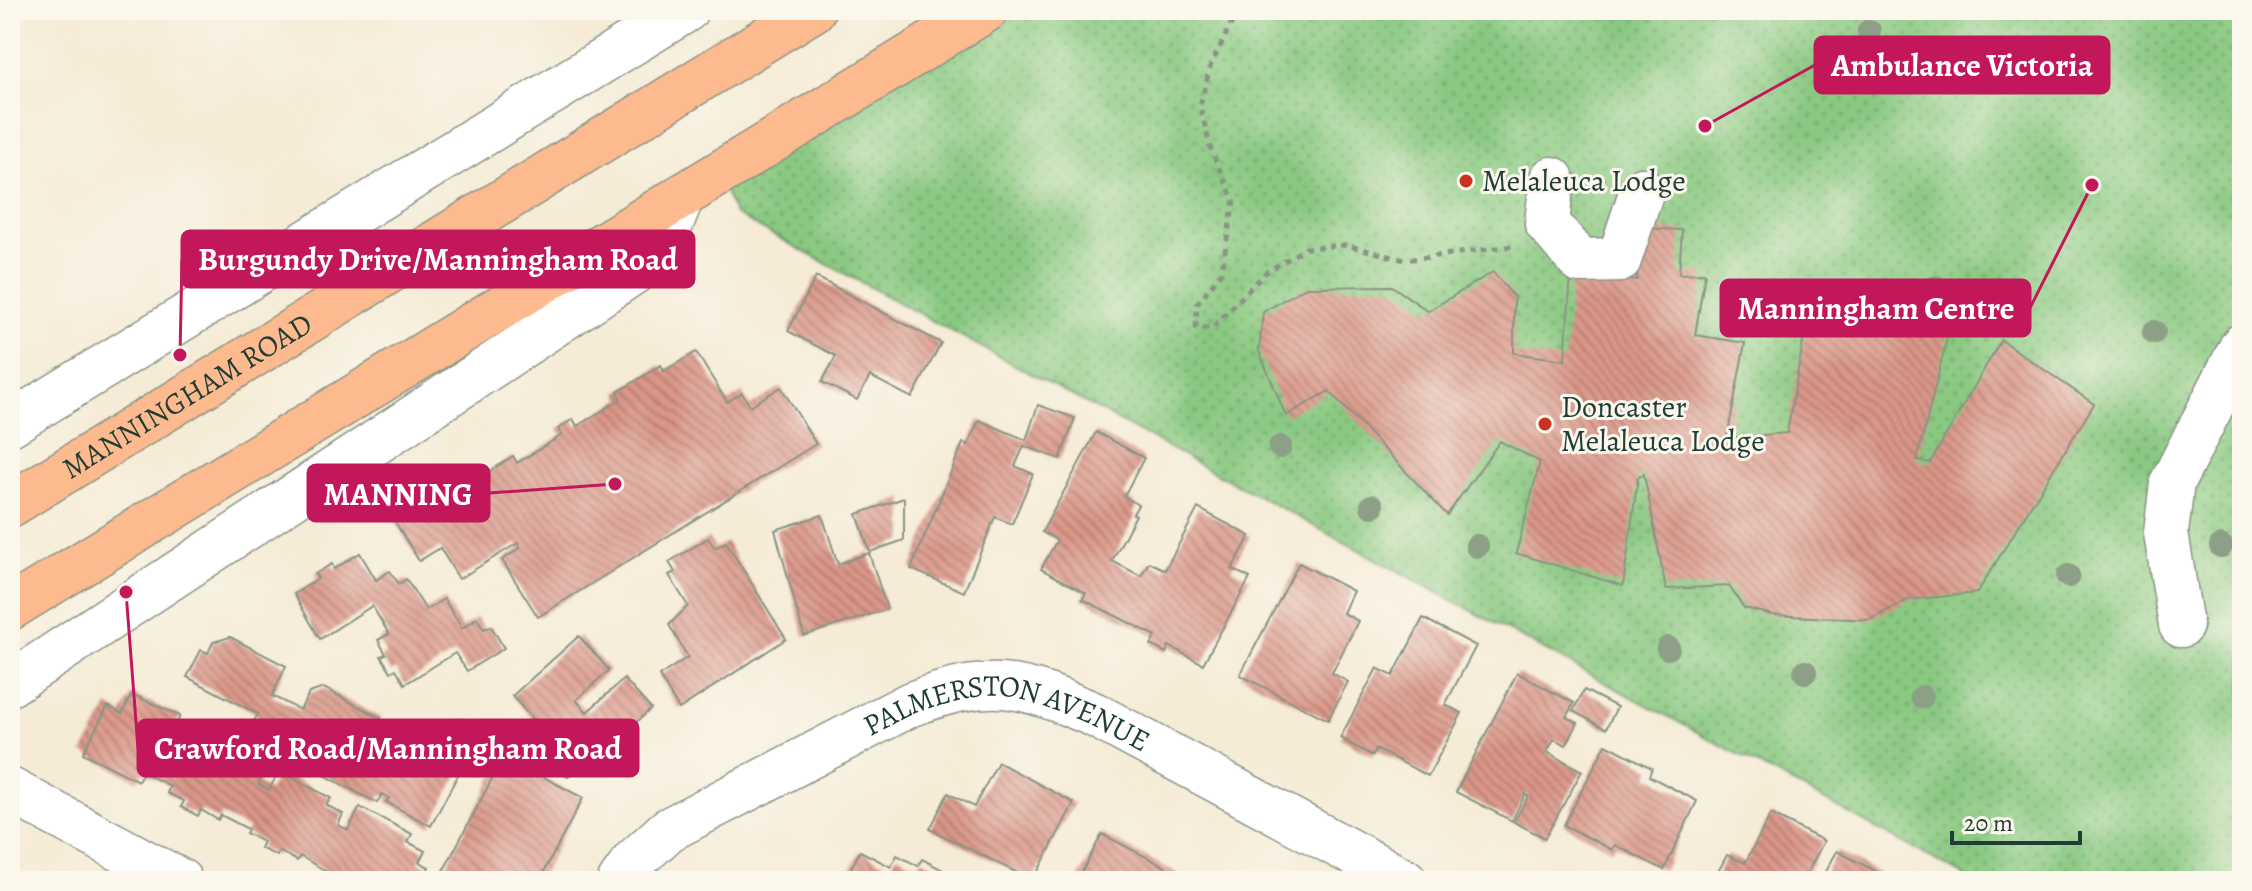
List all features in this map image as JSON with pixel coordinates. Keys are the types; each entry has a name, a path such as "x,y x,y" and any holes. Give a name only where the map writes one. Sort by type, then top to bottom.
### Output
{"main road":[{"name":"MANNINGHAM ROAD","path":"10,505 813,10"},
{"path":"10,608 986,10"}],"street":[{"path":"10,424 686,10"},
{"path":"1552,179 1547,223 1580,261 1619,260 1642,190"},
{"path":"10,684 658,256 682,196"},
{"path":"2181,625 2166,533 2172,483 2242,346"},
{"name":"PALMERSTON AVENUE","path":"620,881 634,861 668,830 911,704 953,689 997,683 1046,694 1093,714 1405,881"},
{"path":"10,790 180,881"}],"path":[{"path":"1238,10 1210,67 1200,106 1211,150 1234,201 1221,273 1197,304 1196,328 1212,328 1265,273 1306,248 1346,245 1405,260 1527,244 1547,223"}],"green space":[{"path":"980,10 2242,10 2242,881 1974,881 734,214 718,174"}],"building":[{"name":"Doncaster Melaleuca Lodge","path":"1640,228 1682,230 1679,274 1705,273 1695,335 1745,343 1727,438 1787,433 1809,308 1949,330 1917,460 1930,463 2001,340 2094,404 1977,593 1908,600 1869,620 1773,615 1744,608 1729,586 1666,589 1644,474 1638,477 1623,586 1516,553 1540,462 1500,441 1447,515 1329,391 1286,416 1259,351 1263,312 1306,287 1392,286 1428,311 1493,272 1514,297 1514,353 1565,360 1571,273 1637,280"},
{"path":"816,277 941,343 912,398 870,376 857,400 822,382 836,356 788,331"},
{"path":"696,352 727,402 742,393 750,406 781,387 816,444 538,617 502,560 520,548 518,543 459,579 440,548 419,561 394,520 417,507 425,520 478,487 475,481 513,456 517,463 562,435 558,429 573,419 577,426 621,399 618,392 661,365 664,371"},
{"path":"1038,405 1075,418 1060,459 1024,446 1015,466 1033,474 1012,524 995,517 964,592 911,569 963,443 968,445 979,420 1026,440"},
{"path":"1096,432 1144,458 1124,496 1138,505 1133,514 1136,515 1112,561 1141,576 1149,562 1165,570 1198,508 1250,536 1232,569 1250,578 1203,664 1169,646 1166,653 1151,645 1156,636 1082,599 1086,593 1041,569 1057,540 1042,532"},
{"path":"904,498 904,540 870,552 857,514"},
{"path":"822,515 838,564 869,553 887,609 804,636 775,530"},
{"path":"708,538 715,548 726,542 786,639 679,709 659,676 688,657 669,625 688,606 669,575 675,572 669,562"},
{"path":"360,553 376,580 390,571 399,584 406,579 426,610 444,599 462,628 477,618 484,629 491,626 504,648 467,671 455,653 405,684 396,669 391,672 381,656 386,654 378,640 389,634 372,606 320,639 294,594 318,579 315,574 332,564 334,569"},
{"path":"1299,563 1353,591 1343,613 1358,621 1332,673 1348,682 1328,720 1240,675"},
{"path":"1423,618 1476,646 1445,705 1462,713 1428,776 1376,749 1373,756 1340,738 1377,668 1393,676"},
{"path":"579,636 609,670 576,700 587,712 624,679 651,709 583,771 579,766 568,777 547,767 566,750 559,742 555,745 512,696"},
{"path":"230,637 286,666 272,696 300,710 309,693 324,688 381,718 366,747 394,761 403,743 402,738 418,733 444,750 461,719 498,739 479,776 462,767 431,826 386,802 389,798 382,794 377,803 247,734 258,714 187,677 201,650 208,653 213,642"},
{"path":"1517,673 1574,703 1566,717 1578,723 1566,745 1554,739 1547,752 1582,771 1545,838 1514,822 1528,796 1525,794 1512,821 1456,792"},
{"path":"1584,690 1617,707 1606,729 1573,711"},
{"path":"132,694 180,716 177,723 192,730 185,743 190,747 200,730 251,757 247,764 264,773 258,784 269,790 279,771 331,798 326,805 343,814 338,825 348,830 360,807 412,834 408,842 425,851 419,862 429,867 422,881 343,881 300,856 297,861 279,851 277,856 260,848 263,842 246,833 248,829 221,815 218,820 201,810 198,816 181,807 184,801 167,793 170,786 143,772 138,781 83,753 108,706 122,714"},
{"path":"1606,744 1652,768 1649,776 1697,801 1664,870 1615,845 1612,850 1564,825"},
{"path":"504,756 583,798 539,881 438,881"},
{"path":"998,762 1074,803 1033,881 930,829 948,793 974,807"},
{"path":"1771,814 1824,841 1803,881 1713,881 1727,855 1745,863"},
{"path":"1102,834 1181,875 1178,881 1077,881"},
{"path":"860,851 891,867 897,855 918,866 922,859 964,881 844,881"},
{"path":"1837,851 1894,881 1821,881"}],"place":[{"name":"Ambulance Victoria","path":"1705,126"},
{"name":"Melaleuca Lodge","path":"1466,181"},
{"name":"Manningham Centre","path":"2092,185"},
{"name":"Burgundy Drive/Manningham Road","path":"180,355"},
{"name":"Doncaster Melaleuca Lodge","path":"1545,424"},
{"name":"MANNING","path":"615,484"},
{"name":"Crawford Road/Manningham Road","path":"126,592"}]}
